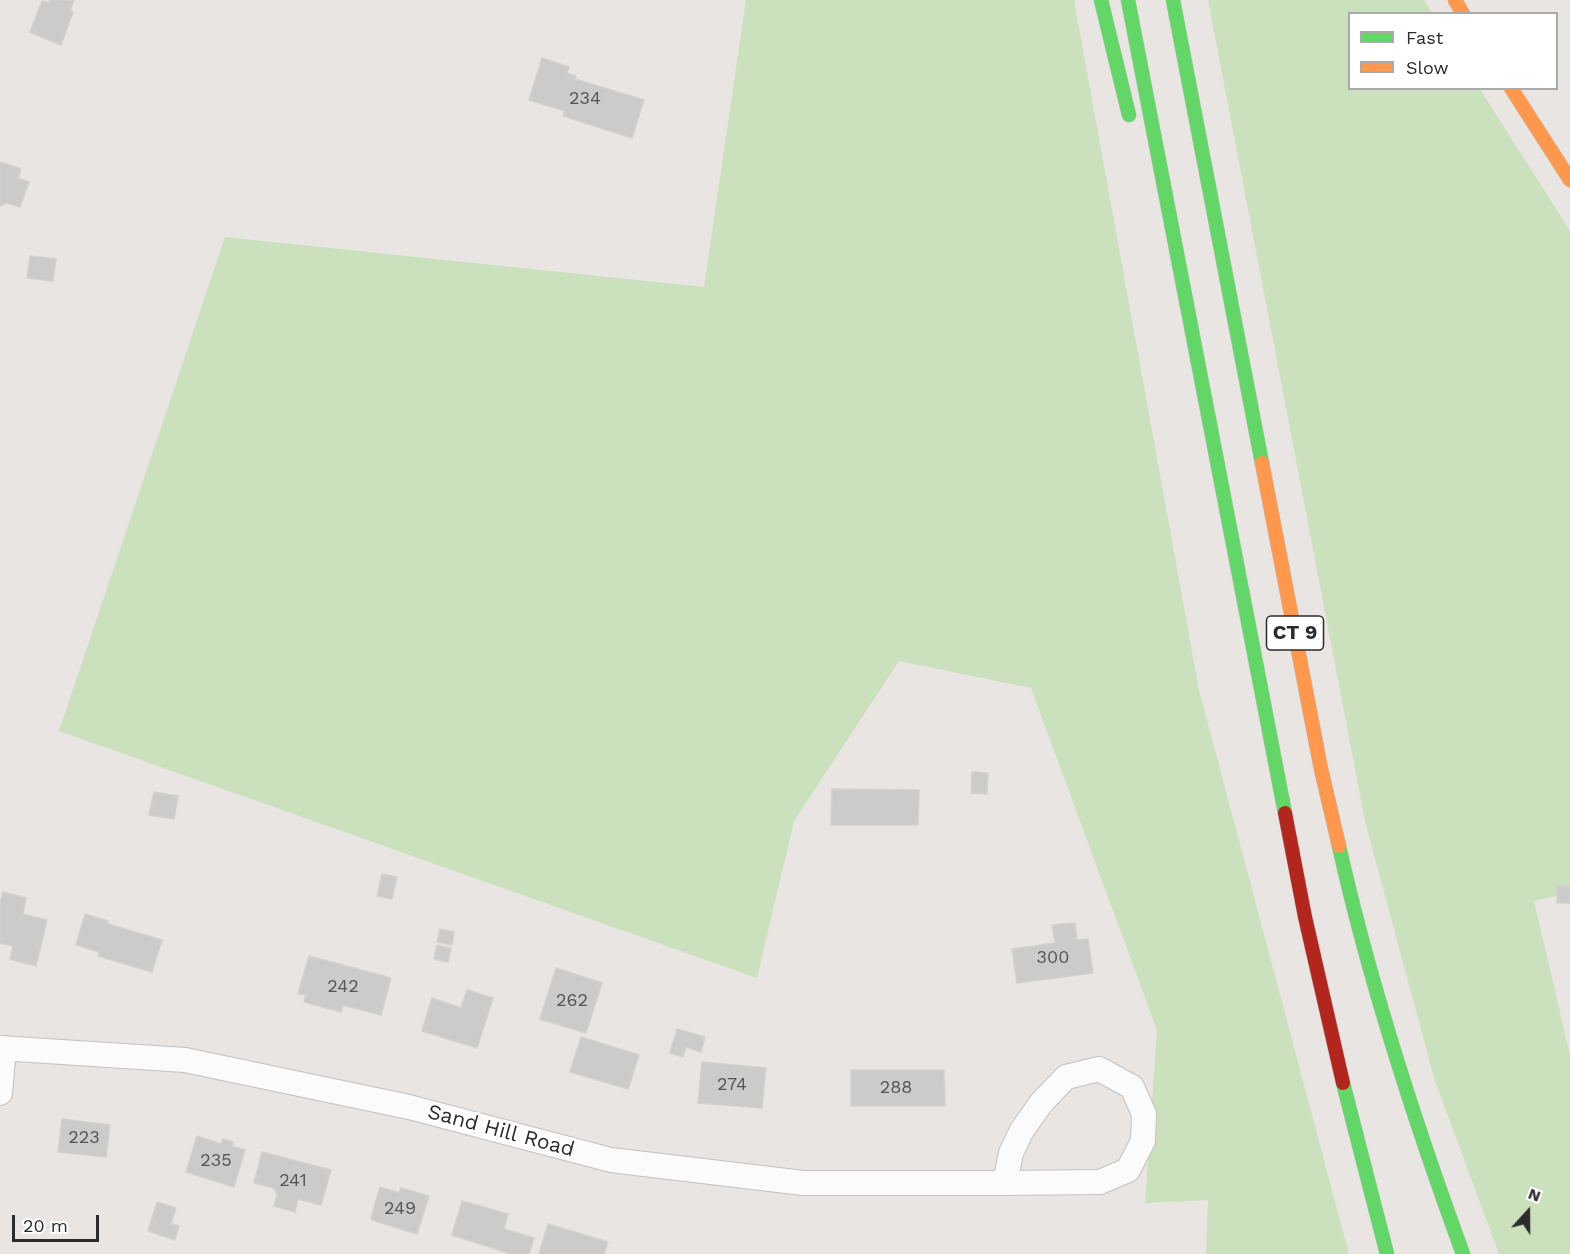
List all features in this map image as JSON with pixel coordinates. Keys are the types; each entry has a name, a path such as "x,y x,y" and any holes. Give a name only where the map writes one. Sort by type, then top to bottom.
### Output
{"main road":[{"path":"1101,0 1132,128"},
{"name":"CT 9","path":"1128,0 1305,917 1338,1061 1387,1254"},
{"name":"CT 9","path":"1173,0 1323,780 1352,905 1388,1034 1430,1164 1463,1254"},
{"path":"1512,90 1570,180"},
{"path":"1166,267 1230,533"}],"street":[{"path":"0,1093 2,1048"},
{"name":"Sand Hill Road","path":"2,1048 185,1060 409,1107 611,1160 803,1183 1005,1183 1100,1182 1128,1170 1143,1141 1144,1114 1132,1087 1099,1069 1066,1077 1042,1102 1022,1130 1011,1153 1005,1183"}],"green space":[{"path":"746,0 1074,0 1199,690 1349,1254 1206,1254 1208,1200 1145,1203 1157,1030 1031,688 899,661 794,821 757,978 59,731 225,237 704,287"},
{"path":"1208,0 1424,0 1431,12 1348,12 1348,90 1481,90 1570,231 1570,893 1534,901 1570,1055 1570,1254 1499,1254 1434,1078 1365,821"}],"building":[{"path":"50,0 74,0 70,11 73,12 61,45 30,32 42,1 49,3"},
{"path":"542,58 569,67 567,73 576,76 575,79 644,100 632,138 563,116 565,111 529,100"},
{"path":"0,162 21,169 18,178 29,182 20,207 7,203 0,206"},
{"path":"30,256 56,259 53,281 27,278"},
{"path":"972,772 988,773 987,794 971,793"},
{"path":"832,789 919,790 918,825 831,825"},
{"path":"154,792 178,796 174,819 149,815"},
{"path":"382,874 397,877 392,899 377,896"},
{"path":"1557,886 1570,886 1570,903 1557,903"},
{"path":"3,892 26,898 23,914 47,920 36,966 10,959 13,946 0,943 0,903"},
{"path":"85,914 108,921 108,924 162,940 152,972 98,956 99,952 76,945"},
{"path":"1075,923 1077,940 1088,939 1093,973 1017,983 1012,949 1055,943 1052,925"},
{"path":"440,929 454,932 452,945 437,942"},
{"path":"437,945 451,948 448,962 434,959"},
{"path":"309,956 391,978 381,1015 343,1005 341,1012 304,1002 306,995 298,994"},
{"path":"556,968 602,983 586,1033 540,1019"},
{"path":"467,990 493,998 477,1048 422,1031 432,998 461,1008"},
{"path":"677,1029 705,1037 701,1052 686,1047 683,1057 670,1053"},
{"path":"581,1037 639,1055 628,1089 570,1072"},
{"path":"702,1062 766,1068 762,1108 698,1103"},
{"path":"851,1070 944,1070 945,1106 851,1106"},
{"path":"62,1119 110,1125 106,1157 58,1152"},
{"path":"197,1136 221,1144 223,1139 233,1142 232,1146 245,1150 234,1187 186,1172"},
{"path":"262,1152 331,1170 321,1205 298,1199 295,1212 274,1206 277,1195 274,1188 254,1183"},
{"path":"380,1187 399,1193 401,1188 429,1196 417,1234 372,1220"},
{"path":"462,1201 508,1214 504,1229 534,1238 529,1254 511,1254 452,1235"},
{"path":"157,1202 176,1208 171,1224 179,1226 175,1240 148,1231"},
{"path":"548,1224 608,1242 604,1254 539,1254"}],"traffic: fast":[{"path":"1101,0 1129,115"},
{"path":"1128,0 1285,813"},
{"path":"1173,0 1262,463"},
{"path":"1339,846 1351,898 1394,1052 1463,1254"},
{"path":"1343,1083 1387,1254"}],"traffic: slow":[{"path":"1455,0 1462,12"},
{"path":"1512,90 1570,180"},
{"path":"1262,463 1321,769 1339,846"}],"traffic: jam":[{"path":"1285,813 1305,917 1343,1083"}]}
